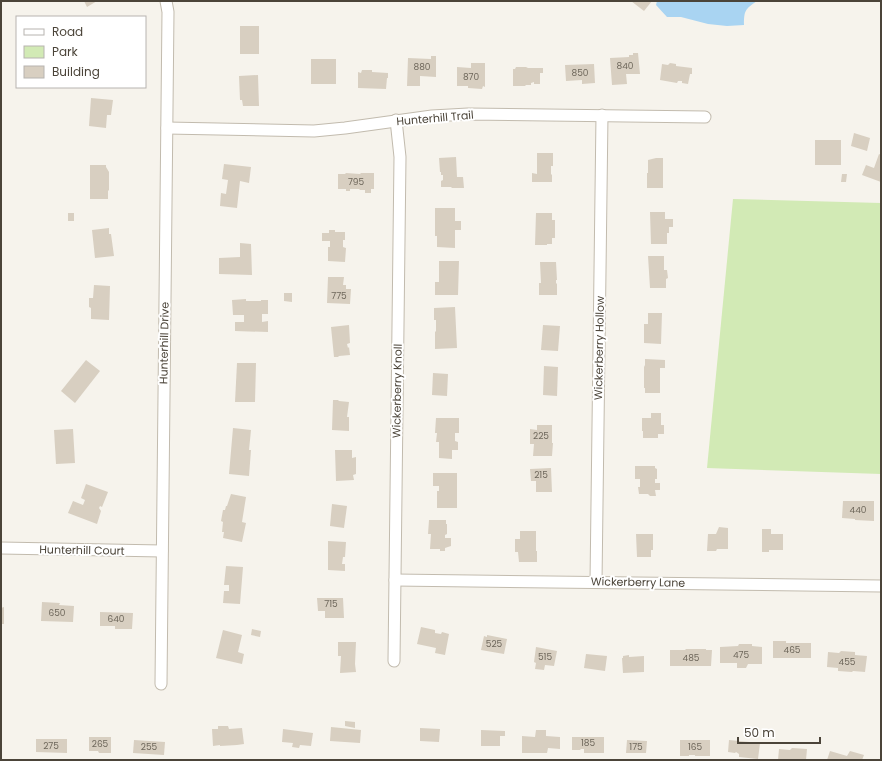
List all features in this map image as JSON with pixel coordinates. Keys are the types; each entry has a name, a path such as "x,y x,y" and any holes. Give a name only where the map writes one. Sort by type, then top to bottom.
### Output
{"street":[{"name":"Hunterhill Drive","path":"161,684 168,12 166,1"},
{"name":"Hunterhill Trail","path":"167,128 314,130 345,128 432,116 468,114 705,117"},
{"name":"Wickerberry Hollow","path":"596,582 602,115"},
{"name":"Wickerberry Knoll","path":"394,661 400,157 396,120"},
{"name":"Hunterhill Court","path":"1,548 162,551"},
{"name":"Wickerberry Lane","path":"395,580 881,586"}],"green space":[{"path":"733,199 881,203 881,474 707,468"}],"water":[{"path":"657,1 757,1 746,11 744,16 744,25 727,26 708,24 681,17 667,17 656,5"}],"building":[{"path":"84,1 97,1 87,7"},
{"path":"631,1 652,1 644,11"},
{"path":"240,26 259,26 259,54 240,54"},
{"path":"633,53 638,53 640,74 626,74 627,84 612,85 610,58 629,57 629,55 633,55"},
{"path":"431,56 436,56 436,77 420,76 420,86 407,86 408,58 431,59"},
{"path":"311,59 336,59 336,84 311,84"},
{"path":"471,63 485,63 485,87 483,86 482,89 468,88 468,86 457,86 457,67 471,68"},
{"path":"670,63 676,64 676,66 692,68 692,74 690,74 688,84 682,83 682,81 678,81 677,83 660,80 662,64 668,65"},
{"path":"594,64 595,83 582,84 582,80 566,81 565,65"},
{"path":"516,67 543,68 543,73 540,73 540,84 534,84 534,82 531,83 531,85 513,86 513,69"},
{"path":"362,70 388,73 386,89 358,88 358,72 361,73"},
{"path":"258,75 259,106 243,106 242,100 240,100 239,76"},
{"path":"91,98 113,100 111,115 107,115 106,128 89,126"},
{"path":"854,133 870,138 867,151 851,146"},
{"path":"815,140 841,140 841,165 815,165"},
{"path":"537,153 553,153 553,166 551,166 552,182 532,182 532,173 537,174"},
{"path":"879,154 881,155 881,182 862,175 866,165 874,168"},
{"path":"456,157 457,177 463,177 464,188 441,187 443,175 441,175 440,172 439,158"},
{"path":"663,158 663,188 647,188 648,160"},
{"path":"224,164 251,167 249,183 240,181 237,208 220,206 221,193 226,194 228,180 222,179"},
{"path":"90,165 106,165 109,172 108,199 90,199"},
{"path":"374,173 374,189 371,189 371,193 365,193 365,190 359,189 350,189 350,191 346,191 346,189 338,189 338,174"},
{"path":"842,174 847,174 846,182 841,182"},
{"path":"435,208 455,208 455,221 461,221 461,230 455,230 455,248 437,247 437,236 435,236"},
{"path":"650,212 665,212 665,219 673,219 673,227 669,227 669,233 667,233 667,244 651,244"},
{"path":"68,213 74,213 74,221 68,221"},
{"path":"536,213 552,213 552,220 555,220 555,238 552,238 552,244 535,245"},
{"path":"109,228 114,256 95,258 92,230"},
{"path":"329,230 335,230 335,232 345,232 343,247 346,248 345,262 328,261 328,247 330,247 330,241 322,241 322,233 329,233"},
{"path":"240,243 251,244 252,275 219,274 219,258 240,257"},
{"path":"648,256 664,256 664,270 667,270 668,278 666,279 666,288 650,288"},
{"path":"439,261 459,261 458,295 435,295 435,282 439,282"},
{"path":"540,262 556,262 557,295 539,295 539,283 541,283"},
{"path":"328,277 344,277 343,285 346,285 346,289 351,289 350,304 327,303"},
{"path":"94,285 110,286 109,320 91,319 89,298 93,298"},
{"path":"284,293 292,293 292,302 284,301"},
{"path":"246,299 246,301 268,300 268,314 262,314 262,322 268,321 268,332 235,331 235,322 244,322 244,315 233,315 232,300"},
{"path":"455,307 457,348 435,349 436,320 434,320 434,308"},
{"path":"648,313 662,313 661,344 644,343 644,324 648,324"},
{"path":"349,325 350,343 347,344 350,355 334,357 331,327"},
{"path":"543,325 560,326 558,351 541,350"},
{"path":"645,359 665,360 665,368 660,368 660,393 645,393"},
{"path":"86,360 100,371 75,403 61,391"},
{"path":"237,363 256,363 255,402 235,402"},
{"path":"544,366 558,367 557,396 543,395"},
{"path":"433,373 448,374 447,396 432,395"},
{"path":"333,400 349,402 347,417 349,417 349,431 332,430"},
{"path":"651,413 661,413 661,425 664,425 664,434 658,434 658,438 643,438 642,418 651,418"},
{"path":"436,418 459,418 459,433 455,433 455,441 458,442 458,450 452,450 452,459 439,458 439,442 436,442 437,433 435,433"},
{"path":"537,425 552,425 552,456 533,456 534,444 530,444 530,429 537,430"},
{"path":"233,428 251,430 249,476 229,474"},
{"path":"73,429 75,463 56,464 54,430"},
{"path":"335,450 352,450 352,458 356,457 356,474 353,475 354,480 336,481"},
{"path":"635,466 655,466 657,469 657,479 655,479 655,483 660,483 660,490 655,490 656,496 639,494 638,487 640,487 640,479 635,479"},
{"path":"551,468 552,492 536,492 536,481 531,481 530,469"},
{"path":"433,473 457,473 457,508 437,508 437,491 439,491 439,486 433,486"},
{"path":"86,484 108,492 102,507 100,506 99,508 101,511 97,524 68,513 73,501 83,505 85,500 81,498"},
{"path":"231,494 246,497 242,522 246,523 242,542 223,538 223,522 221,521 223,510 225,510 227,506"},
{"path":"843,501 874,501 874,521 842,518"},
{"path":"332,504 347,506 344,528 330,526"},
{"path":"429,520 446,520 447,534 445,535 445,538 451,538 451,546 445,548 445,551 440,551 440,549 430,549 431,534 428,534"},
{"path":"719,527 728,528 728,549 707,551 708,534 716,534"},
{"path":"762,529 771,529 771,534 783,534 783,550 769,550 769,552 762,552"},
{"path":"520,531 536,531 537,562 519,562 518,552 515,552 515,539 520,539"},
{"path":"636,534 653,534 653,550 651,550 651,557 637,557"},
{"path":"328,541 346,542 345,557 343,557 342,564 345,564 345,571 328,570"},
{"path":"226,566 243,567 240,604 223,603 224,591 229,591 229,585 224,585"},
{"path":"317,598 343,598 344,618 325,618 325,611 318,611"},
{"path":"42,602 60,603 59,605 74,606 73,622 41,621"},
{"path":"4,607 4,624 1,624 1,608"},
{"path":"100,612 133,613 132,629 115,629 115,626 100,626"},
{"path":"421,627 435,630 435,633 441,634 442,632 449,634 445,655 435,653 436,648 417,644"},
{"path":"252,629 261,631 260,637 251,635"},
{"path":"223,630 242,635 238,652 244,654 242,664 216,658"},
{"path":"487,635 507,639 504,654 481,650 484,636 487,637"},
{"path":"773,641 786,641 786,643 811,643 811,658 773,658"},
{"path":"338,642 356,642 356,672 340,673 341,656 338,656"},
{"path":"739,644 752,644 752,646 762,647 762,664 748,664 746,668 737,668 737,663 720,663 720,647 738,646"},
{"path":"536,647 557,651 554,666 545,665 544,670 535,669 536,663 534,662"},
{"path":"670,650 712,650 711,666 670,666"},
{"path":"841,651 855,652 855,655 867,656 865,672 838,671 838,668 827,667 828,652 839,653"},
{"path":"586,654 607,656 605,671 584,668"},
{"path":"629,655 629,657 644,656 644,672 623,673 622,658 623,656"},
{"path":"345,721 355,722 355,728 345,726"},
{"path":"218,726 228,726 229,729 242,728 244,744 213,746 212,729 218,729"},
{"path":"331,727 361,730 360,743 330,741"},
{"path":"420,728 440,729 439,742 420,741"},
{"path":"283,729 313,733 311,746 300,745 299,748 292,747 293,743 282,742"},
{"path":"481,730 505,731 505,736 500,736 500,746 481,746"},
{"path":"536,730 546,730 546,736 560,737 560,749 548,748 547,753 522,753 522,736 535,737"},
{"path":"89,737 111,737 111,753 89,751"},
{"path":"572,737 604,737 604,753 584,753 584,749 572,750"},
{"path":"36,739 67,739 67,753 36,752"},
{"path":"134,740 165,742 164,755 133,753"},
{"path":"627,740 647,741 646,753 626,753"},
{"path":"680,740 710,740 710,756 680,756"},
{"path":"729,740 760,743 758,759 739,757 739,754 736,752 728,752"},
{"path":"792,748 807,749 806,760 778,760 779,749 790,750"},
{"path":"830,751 847,756 850,751 864,755 862,760 827,760"}]}
